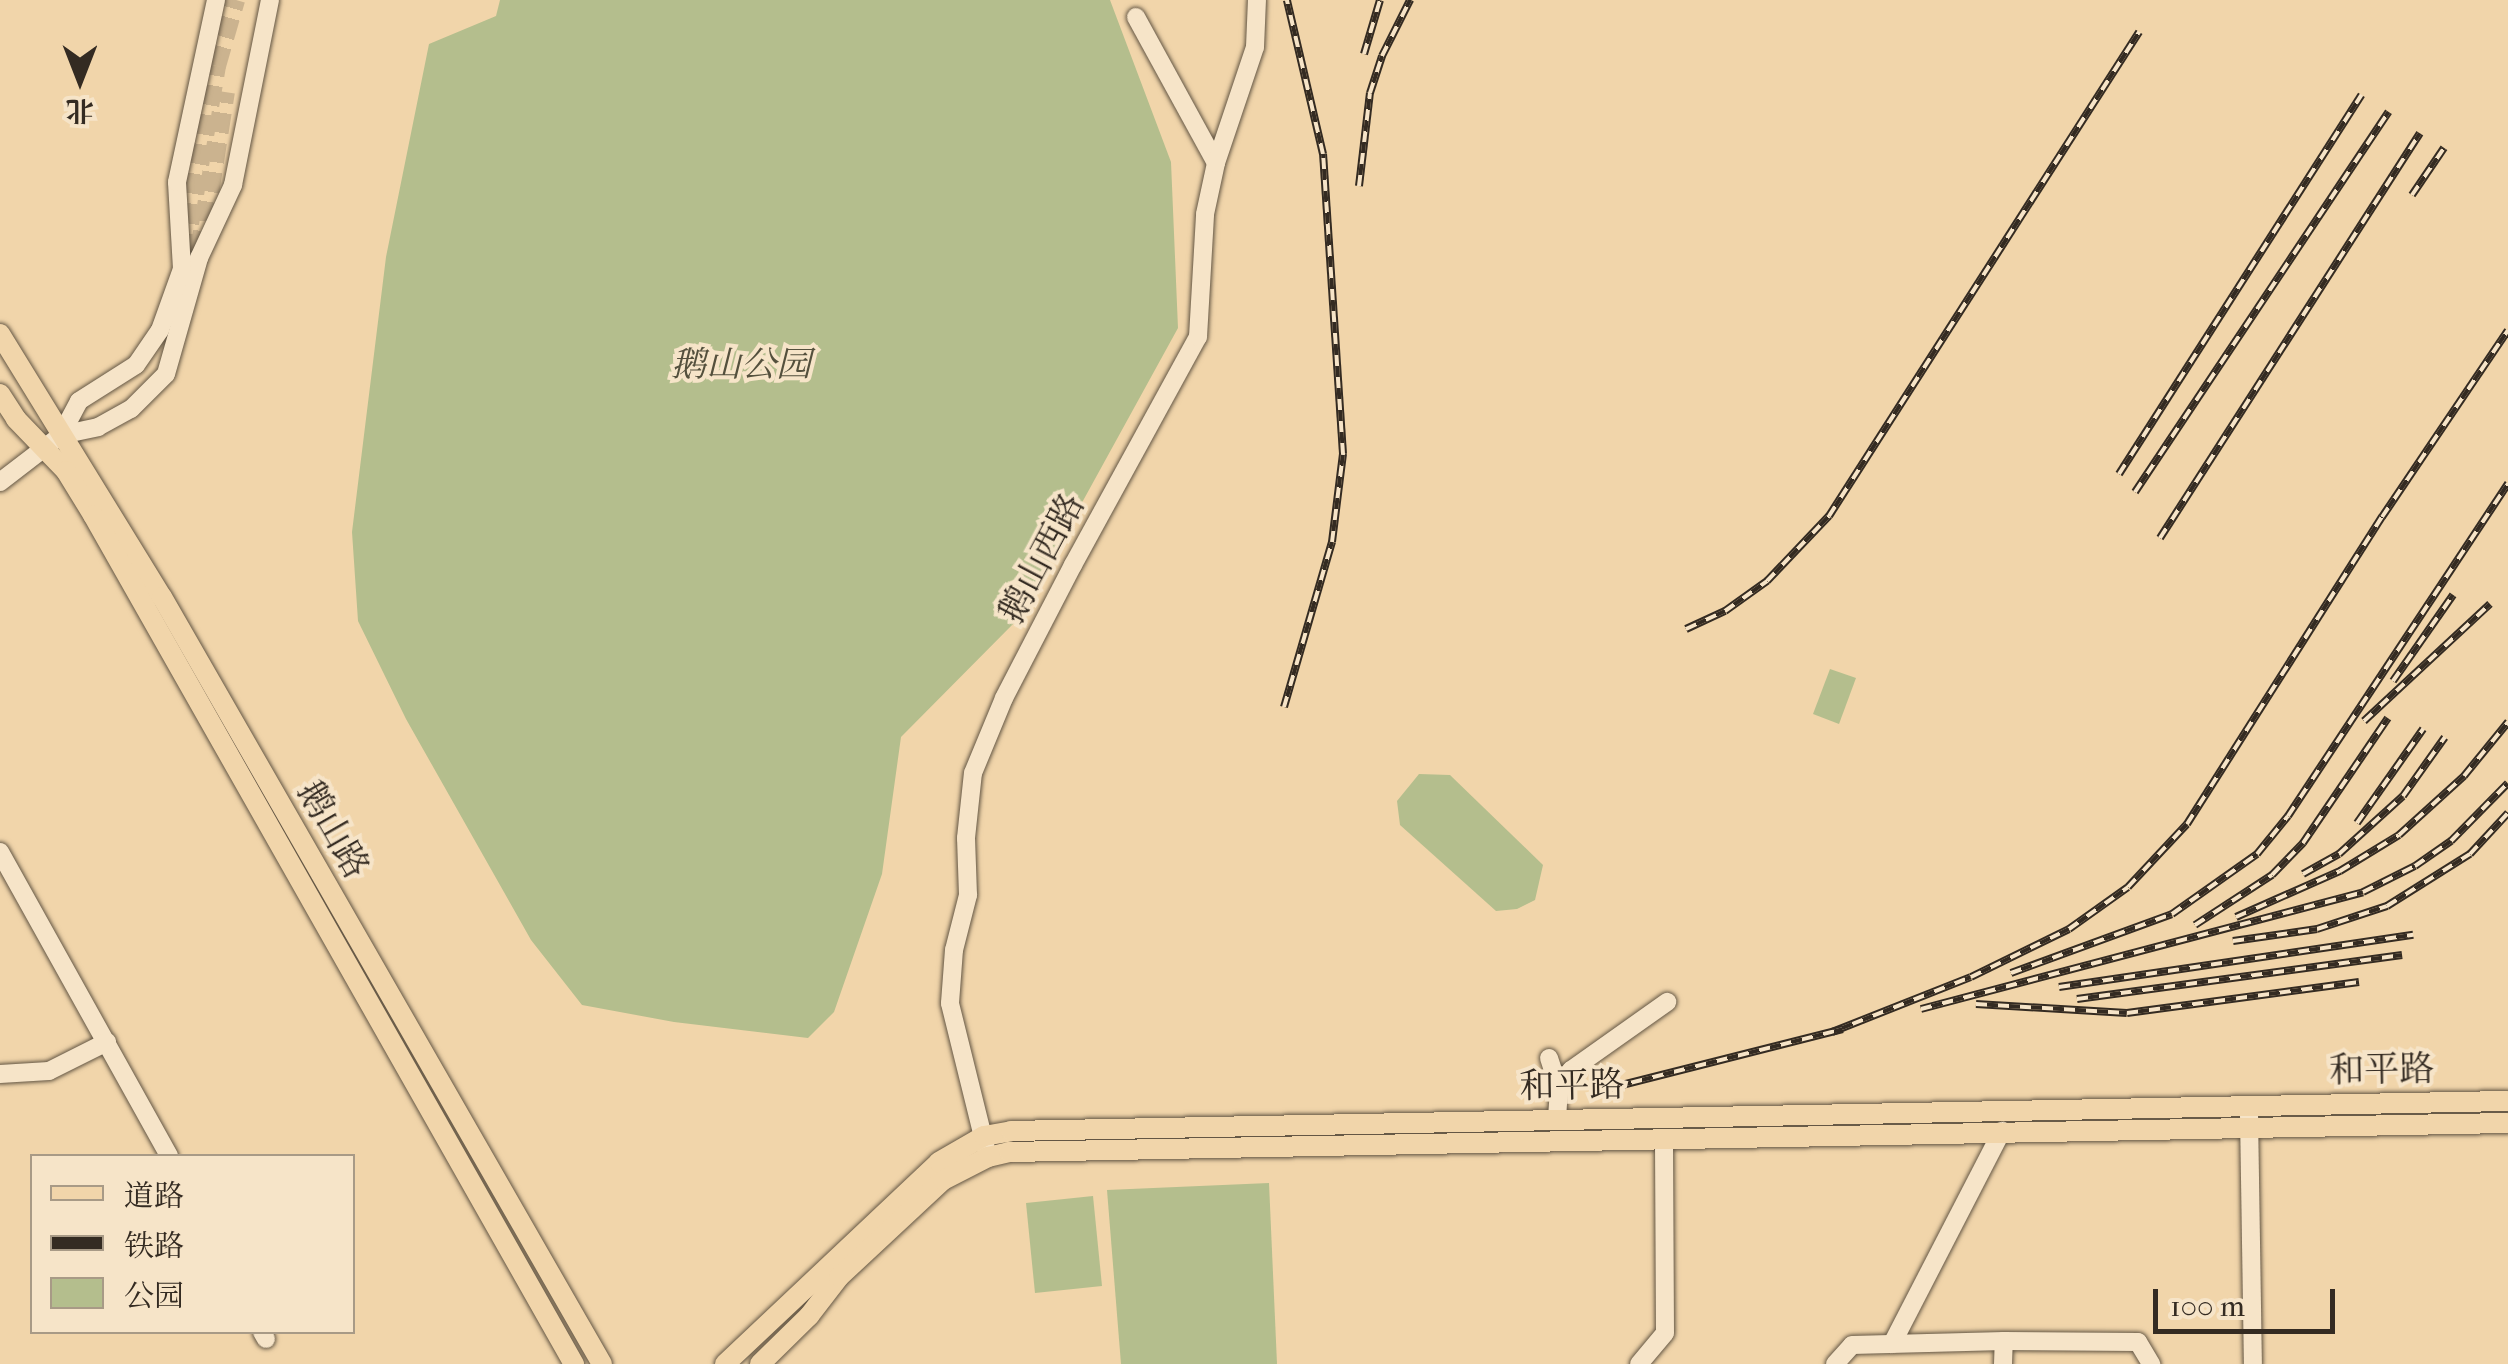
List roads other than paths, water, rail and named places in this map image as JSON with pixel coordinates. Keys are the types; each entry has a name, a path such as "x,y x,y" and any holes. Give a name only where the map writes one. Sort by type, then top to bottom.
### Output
{"main road":[{"name":"鹅山路","path":"0,334 66,471 574,1364"},
{"name":"鹅山路","path":"0,394 16,419 53,443 162,597 602,1364"},
{"name":"和平路","path":"760,1364 809,1316 839,1277 943,1180 986,1146 1026,1151 2002,1131 2508,1100"},
{"name":"和平路","path":"725,1364 938,1162 986,1146 1113,1127 1557,1118 2249,1116 2508,1122"}],"street":[{"path":"53,443 79,401 136,365 160,330 182,269 177,182 216,0"},
{"path":"0,482 53,443 98,427 131,408 166,374 199,258 233,185 270,0"},
{"name":"鹅山西路","path":"986,1146 950,1003 954,950 968,896 966,838 972,773 1004,698 1198,337 1205,214 1216,163 1255,47 1257,0"},
{"path":"1136,16 1216,163"},
{"path":"0,852 167,1154"},
{"path":"1559,1088 1571,1070 1667,1002"},
{"path":"0,1074 49,1071 108,1042"},
{"path":"1549,1058 1559,1088 1557,1118"},
{"path":"2249,1116 2253,1364"},
{"path":"1892,1344 2002,1131"},
{"path":"1639,1364 1665,1333 1664,1140"},
{"path":"2004,1341 2004,1364"},
{"path":"1835,1364 1852,1345 2004,1341 2138,1342 2152,1364"}],"tunnel":[{"path":"184,253 216,66 235,0"},
{"path":"200,251 225,92"}],"railway":[{"path":"1284,707 1332,542 1343,454 1323,154 1287,0"},
{"path":"1364,54 1380,0"},
{"path":"1359,186 1370,93 1382,56 1410,0"},
{"path":"1686,629 1725,611 1767,581 1829,516 2139,32"},
{"path":"2119,474 2361,95"},
{"path":"2135,492 2388,112"},
{"path":"2160,538 2420,133"},
{"path":"2412,195 2444,148"},
{"path":"1832,1032 1971,977 2069,929 2128,887 2187,824 2382,517 2508,330"},
{"path":"2011,973 2172,914 2257,854 2288,816 2508,483"},
{"path":"2393,681 2453,595"},
{"path":"2364,721 2490,604"},
{"path":"2195,925 2272,875 2303,843 2388,718"},
{"path":"2236,917 2340,871 2399,835 2464,776 2508,722"},
{"path":"2357,823 2423,729"},
{"path":"2303,874 2339,854 2403,796 2445,737"},
{"path":"1921,1009 2363,892 2415,866 2451,841 2508,783"},
{"path":"2233,941 2317,929 2387,906 2470,854 2508,813"},
{"path":"2059,987 2413,935"},
{"path":"2077,999 2402,955"},
{"path":"1976,1004 2127,1013 2359,982"},
{"path":"1610,1088 1843,1029"}],"park label":[{"name":"鹅山公园","path":"741,365"}]}
